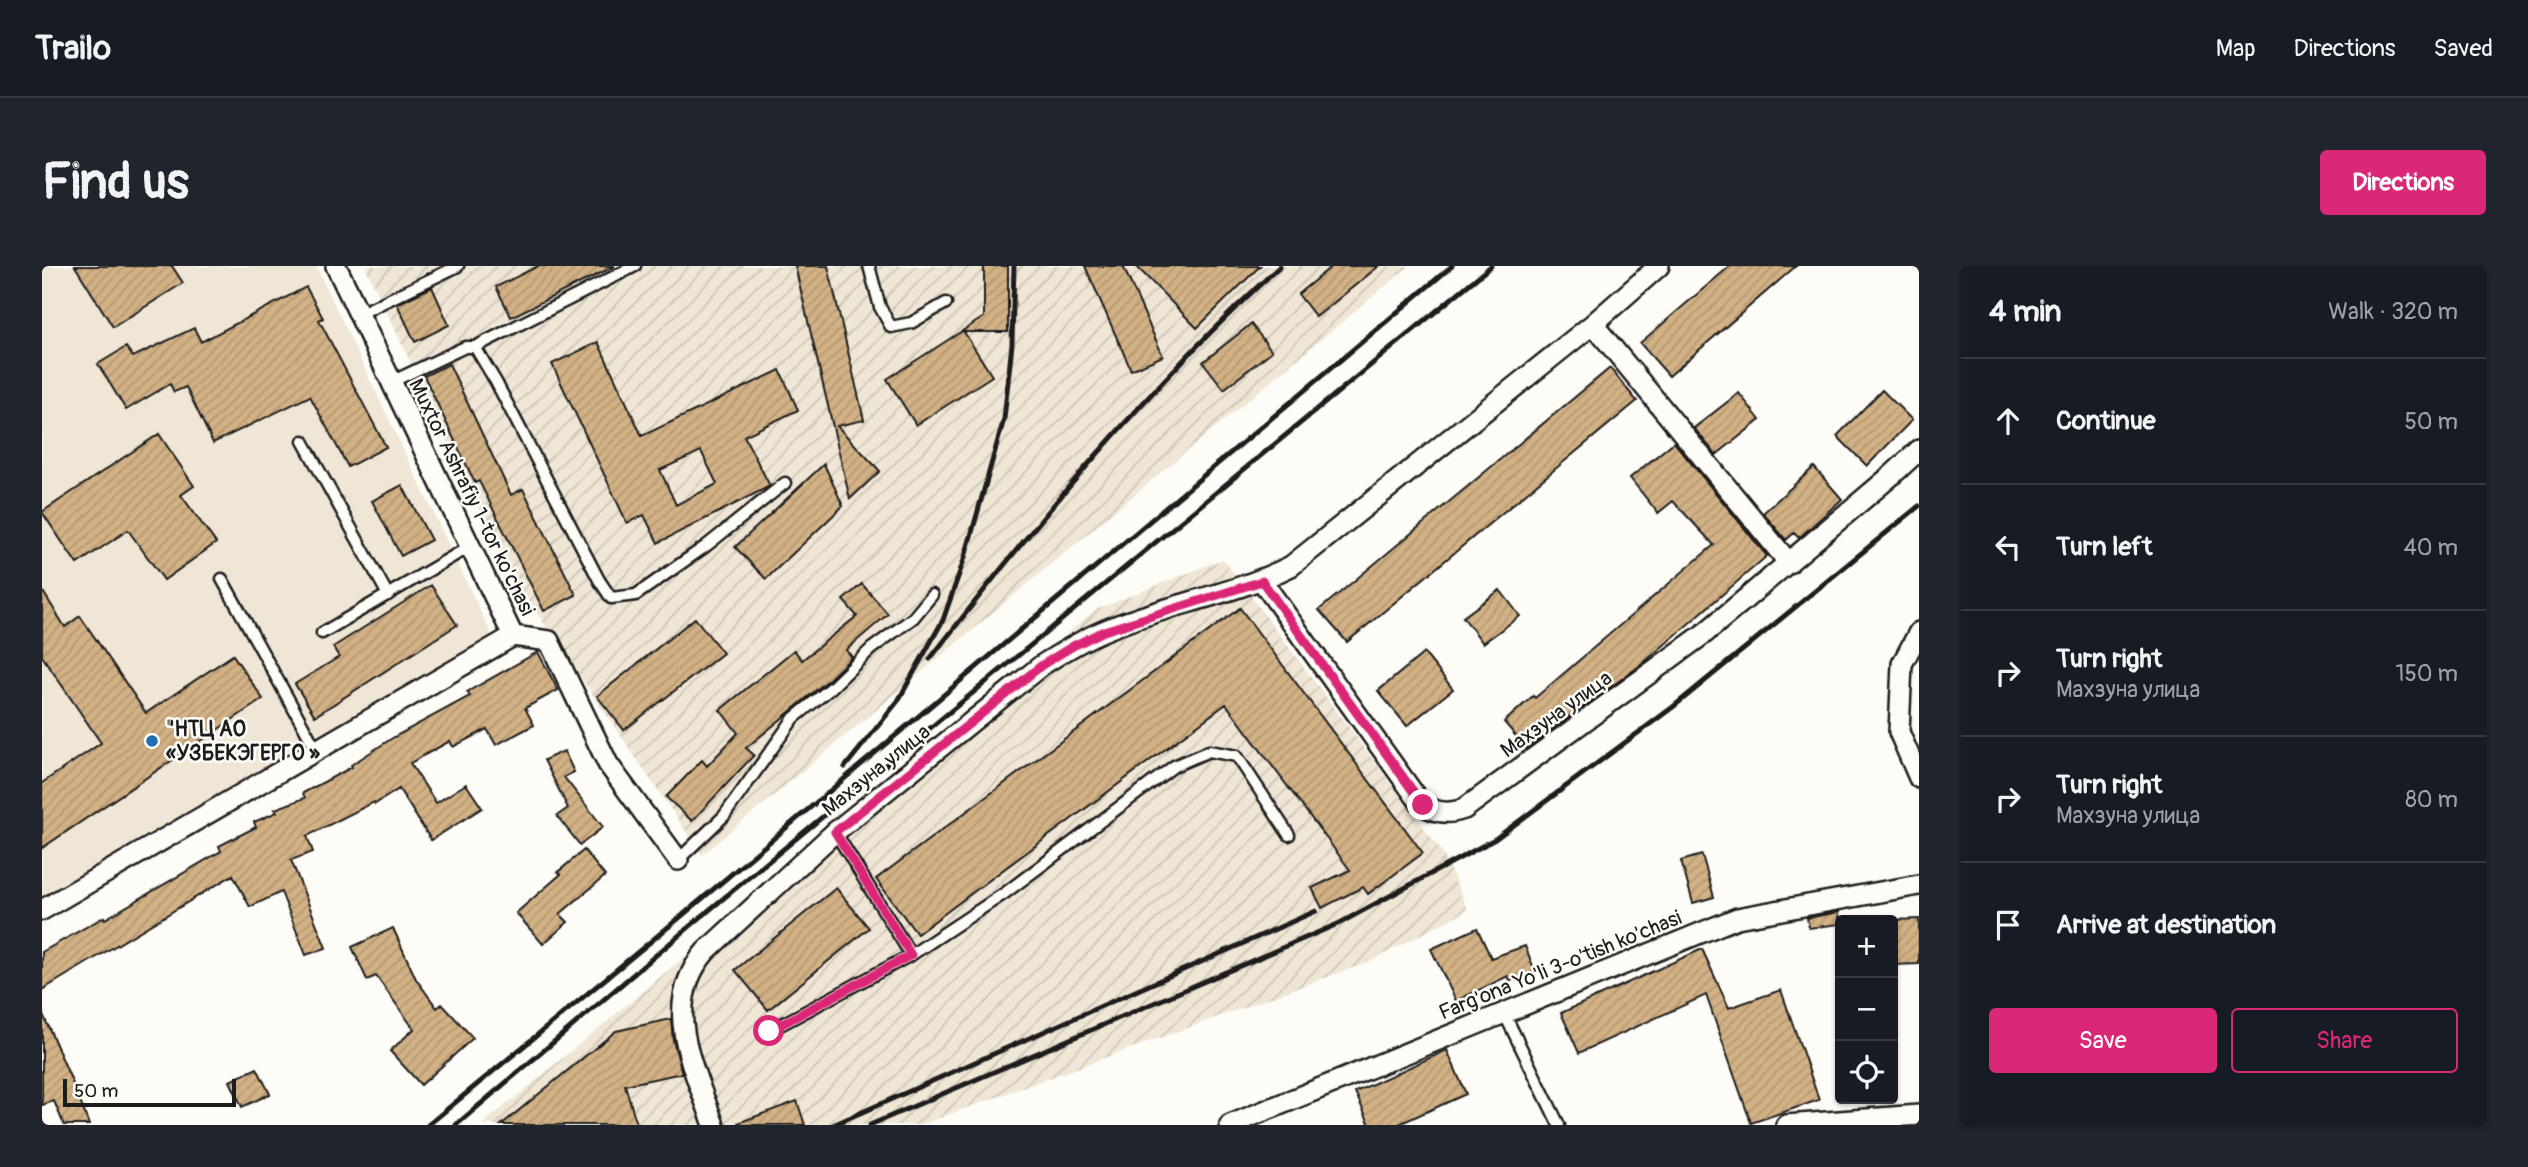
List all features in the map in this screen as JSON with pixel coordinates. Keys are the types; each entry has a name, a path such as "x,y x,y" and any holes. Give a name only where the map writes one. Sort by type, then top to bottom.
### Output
{"street":[{"name":"Muxtor Ashrafiy 1-tor ko'chasi","path":"336,266 513,636 549,641 608,764 678,860"},
{"name":"Махзуна улица","path":"714,1125 683,1035 683,999 692,968 706,951 835,832 1042,665 1073,646 1104,631 1262,581 1292,566 1594,324 1659,266"},
{"path":"1594,324 1789,563"},
{"name":"Махзуна улица","path":"1262,581 1419,800 1433,810 1445,812 1464,809 1705,633 1919,450"},
{"path":"1919,632 1902,664 1899,732 1919,778"},
{"path":"42,910 513,636"},
{"name":"Farg'ona Yo'li 3-o'tish ko'chasi","path":"1230,1125 1737,918 1919,885"},
{"path":"1789,1125 1919,1115"}],"lane":[{"path":"359,314 458,266"},
{"path":"391,382 465,347 475,347 635,266"},
{"path":"869,266 880,307 891,327 911,323 946,303"},
{"path":"475,347 611,598 636,594 706,546 785,483"},
{"path":"303,441 388,594"},
{"path":"322,633 464,550"},
{"path":"222,579 317,751"},
{"path":"678,860 724,816 794,718 831,688 871,649 913,618 932,594"},
{"path":"769,1031 911,955 1005,894 1174,766 1209,751 1237,756 1289,835"},
{"path":"835,832 911,955"},
{"path":"1504,1013 1559,1125"}],"shaded area":[{"path":"42,266 316,266 495,642 42,907"},
{"path":"365,266 1409,266 702,855 511,575"},
{"path":"1223,559 1442,852 1468,910 1369,962 920,1125 482,1125 835,832 1095,610"}],"building":[{"path":"75,266 172,266 183,283 113,327"},
{"path":"538,266 615,266 511,317 496,287"},
{"path":"795,266 828,266 864,420 837,426 880,471 850,499"},
{"path":"984,266 1008,266 1008,332 964,332 992,376 916,425 887,379 984,317"},
{"path":"1085,266 1123,266 1163,356 1131,370"},
{"path":"1136,266 1260,266 1197,328"},
{"path":"1332,266 1379,266 1316,317 1298,294"},
{"path":"1730,266 1796,266 1669,376 1640,343"},
{"path":"306,287 323,318 319,320 386,447 348,467 310,396 213,443 186,387 174,392 170,384 126,410 98,364 126,347 133,357 194,328 201,342"},
{"path":"432,287 449,325 415,342 397,304"},
{"path":"1251,324 1272,351 1224,389 1203,362"},
{"path":"598,342 642,436 780,370 798,410 744,436 770,486 658,543 644,515 627,523 552,364","holes":["701,451 717,484 676,505 660,470"]},
{"path":"449,364 511,495 523,489 576,595 544,611 479,481 475,483 424,376"},
{"path":"1610,368 1637,401 1347,642 1319,610"},
{"path":"1882,390 1912,420 1867,466 1837,436"},
{"path":"1739,393 1760,420 1716,455 1694,428"},
{"path":"159,434 194,486 181,495 216,543 164,580 128,530 77,564 42,512"},
{"path":"1674,442 1767,556 1641,665 1526,748 1504,722 1714,545 1673,501 1658,513 1630,478"},
{"path":"824,464 843,506 766,579 735,547"},
{"path":"1814,467 1842,499 1799,538 1794,533 1786,540 1763,513"},
{"path":"402,485 431,540 401,556 372,501"},
{"path":"862,584 888,614 846,650 852,657 826,682 746,748 754,755 692,821 666,797 702,760 707,766 738,733 720,710 794,650 802,660 857,616 843,600"},
{"path":"431,585 457,625 315,716 295,684 339,657 333,647"},
{"name":"\"НТЦ АО «УЗБЕКЭГЕРГО »","path":"42,590 65,627 80,616 146,713 233,655 263,699 42,848 42,783 101,743 42,656"},
{"path":"1500,590 1520,616 1483,643 1463,617"},
{"path":"1240,608 1423,853 1368,894 1363,887 1322,908 1312,888 1350,870 1226,704 917,934 876,879"},
{"path":"695,618 723,653 624,730 597,696"},
{"path":"538,652 558,690 525,708 534,725 496,745 487,729 453,747 450,741 410,763 436,803 466,784 482,808 431,840 399,789 375,804 374,802 307,836 313,852 291,860 326,948 306,955 281,892 250,907 233,875 42,990 42,952 104,917 105,919 221,851 219,846 256,827 254,822 277,812 275,809 305,798 303,793 352,767 351,765 394,737 470,696 467,692"},
{"path":"1424,653 1453,689 1407,726 1378,691"},
{"path":"564,751 574,772 564,777 603,827 580,845 557,816 568,808 544,760"},
{"path":"584,850 605,876 560,914 568,922 543,944 516,913"},
{"path":"1702,855 1714,897 1693,903 1681,861"},
{"path":"836,888 869,928 768,1010 735,970"},
{"path":"1839,912 1839,915 1835,915 1835,925 1809,928 1807,918"},
{"path":"1919,919 1919,964 1898,965 1898,920"},
{"path":"393,928 416,979 437,1008 442,1004 473,1038 421,1085 390,1051 414,1029 376,976 367,980 352,947"},
{"path":"1477,928 1491,958 1525,946 1535,971 1510,981 1508,976 1456,1001 1431,949"},
{"path":"1702,949 1729,1008 1781,990 1819,1100 1751,1123 1706,995 1579,1053 1561,1013"},
{"path":"42,1012 89,1125 64,1125 54,1101 42,1105"},
{"path":"671,1019 673,1040 682,1073 625,1085 637,1125 501,1125 616,1031"},
{"path":"1447,1050 1466,1094 1397,1125 1370,1125 1355,1092"},
{"path":"257,1068 270,1094 242,1107 230,1081"},
{"path":"797,1101 805,1125 738,1125 738,1123"}],"railway":[{"path":"845,767 898,701 943,620 965,557 1004,419 1012,344 1014,266"},
{"path":"930,659 1096,455 1186,358 1280,266"},
{"path":"428,1125 684,914 1452,266"},
{"path":"456,1125 702,916 1491,266"},
{"path":"870,1125 1340,923 1495,839 1673,707 1919,506"},
{"path":"833,1125 1316,911"}],"place":[{"name":"\"НТЦ АО «УЗБЕКЭГЕРГО »","path":"152,741"}],"route":[{"path":"769,1031 911,955 835,832 1042,665 1104,631 1262,581 1423,805"}]}
